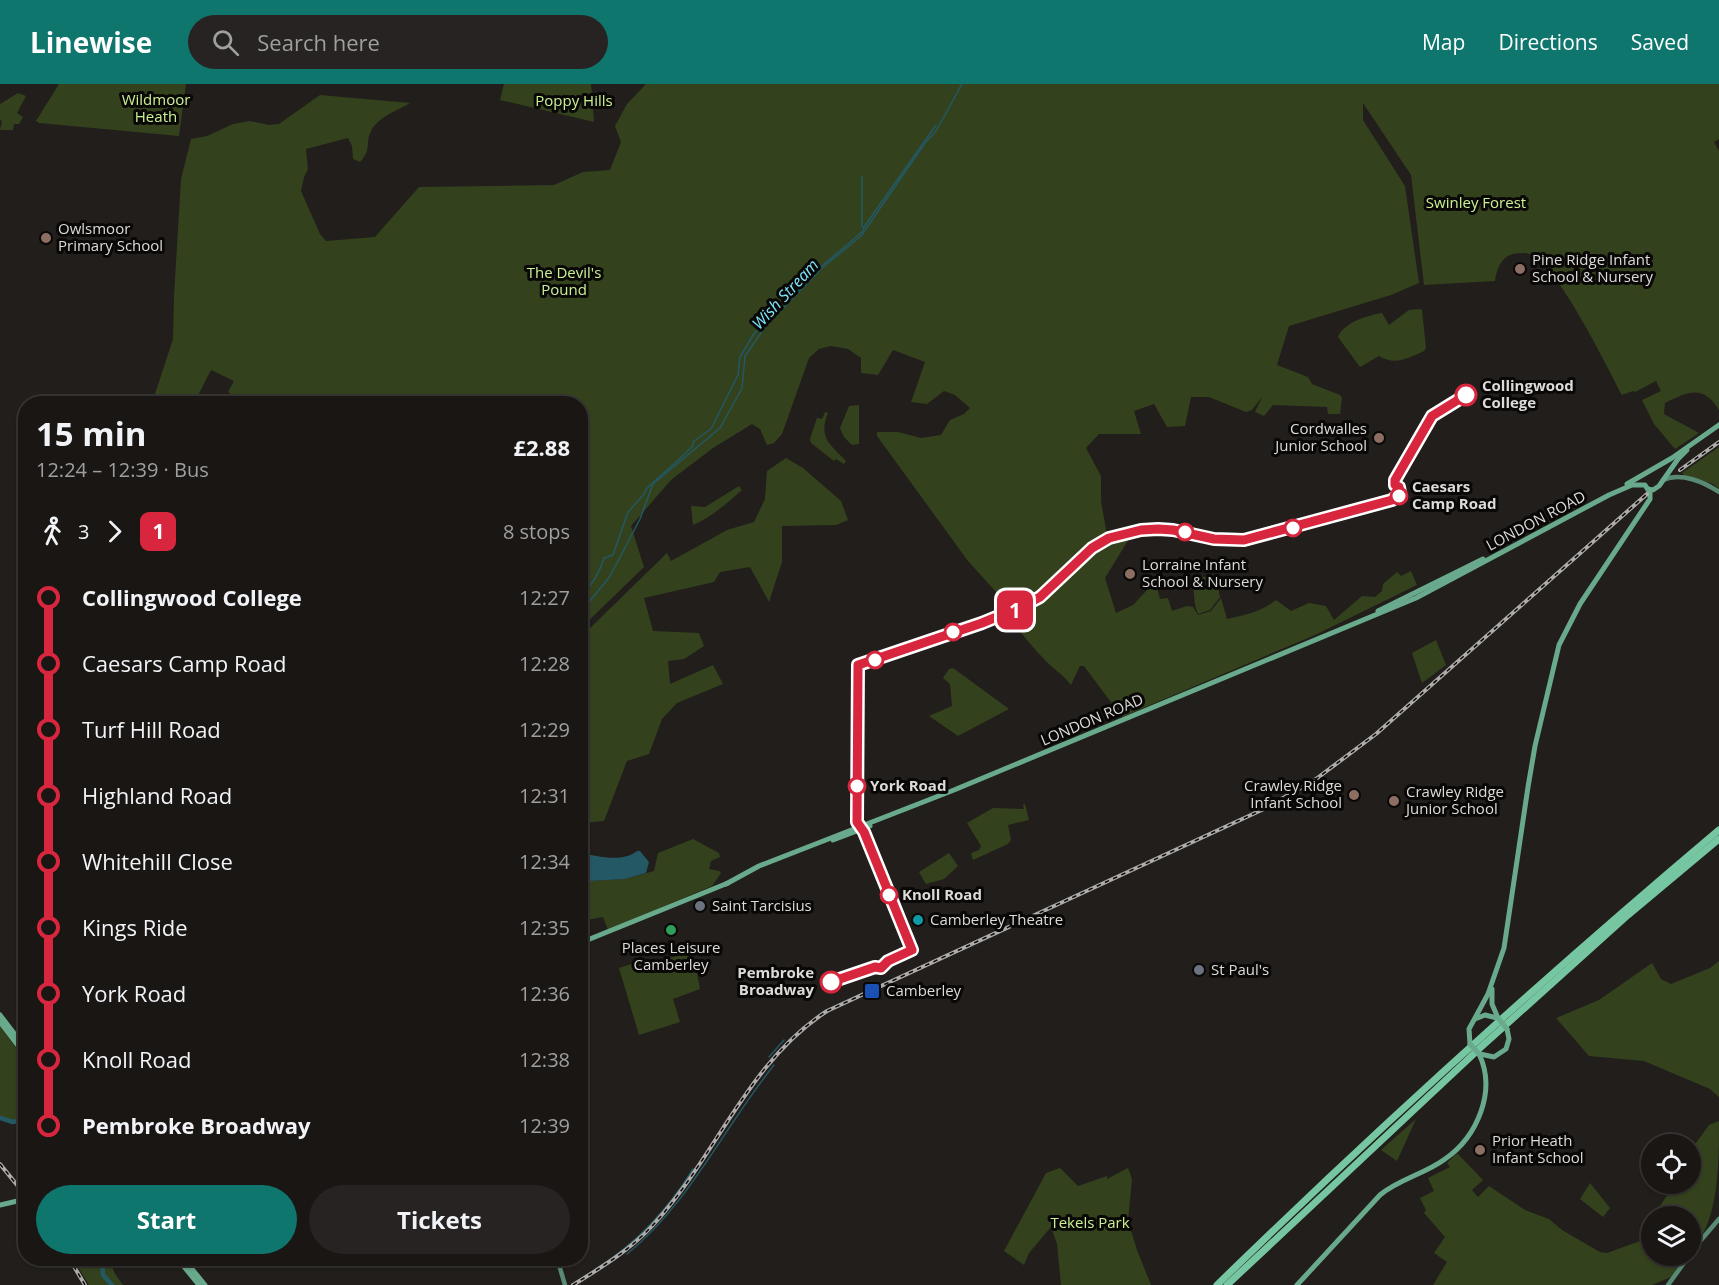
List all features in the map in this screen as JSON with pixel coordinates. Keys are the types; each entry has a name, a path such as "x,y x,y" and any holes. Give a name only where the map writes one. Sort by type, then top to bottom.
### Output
{"highway":[{"path":"1217,1285 1373,1136 1620,913 1719,830"},
{"path":"1227,1285 1431,1092 1628,915 1719,839"}],"main road":[{"name":"LONDON ROAD","path":"588,939 726,884 759,866 838,834 884,819 1432,591 1677,457 1719,425"},
{"name":"LONDON ROAD","path":"1578,510 1628,486 1655,489 1677,457"},
{"path":"1661,465 1666,465 1676,477"},
{"path":"1486,1072 1479,1054 1470,1043 1468,1029 1493,981 1506,935 1518,843 1535,746 1559,645 1576,611 1650,498 1645,478 1648,472"},
{"path":"1640,514 1658,491 1661,483 1676,477 1703,482 1719,492"},
{"name":"LONDON ROAD","path":"1309,643 1437,583 1550,526"},
{"path":"1432,591 1437,583 1462,574"},
{"path":"1298,1285 1327,1251 1387,1190 1445,1159 1465,1141 1484,1103 1486,1072 1494,1057 1507,1046 1510,1036 1497,1017 1492,1000 1493,981"},
{"path":"0,1015 18,1039"},
{"path":"1474,1020 1485,1015 1497,1017"},
{"path":"0,1022 18,1046"},
{"path":"1479,1054 1494,1057"},
{"path":"0,1205 18,1200"},
{"path":"1701,1241 1719,1219"},
{"path":"184,1266 199,1285"},
{"path":"190,1266 205,1285"},
{"path":"559,1266 565,1285"},
{"path":"1668,1285 1681,1266"}],"green space":[{"name":"Wildmoor Heath","path":"59,84 186,84 179,136 39,123 36,121"},
{"name":"Poppy Hills","path":"504,84 591,84 594,122 500,100"},
{"path":"646,84 1719,84 1719,139 1714,142 1719,151 1719,410 1707,396 1701,393 1688,394 1665,403 1664,414 1699,433 1675,449 1654,424 1642,400 1661,391 1656,381 1635,392 1622,395 1567,295 1540,261 1529,254 1517,253 1504,259 1499,266 1495,281 1424,285 1411,175 1363,103 1363,120 1405,186 1419,283 1391,295 1289,326 1277,365 1308,377 1312,384 1340,395 1342,398 1340,414 1328,414 1327,407 1273,405 1264,416 1255,412 1262,397 1252,410 1246,412 1209,397 1191,397 1185,426 1167,427 1154,404 1134,411 1141,434 1099,434 1086,448 1101,476 1101,501 1108,541 1132,534 1105,578 1116,613 1133,605 1147,590 1157,587 1160,599 1168,598 1172,611 1187,606 1193,607 1198,615 1211,611 1221,598 1227,619 1259,610 1276,600 1291,611 1309,603 1326,606 1334,620 1362,596 1375,597 1382,591 1383,584 1397,572 1401,576 1411,571 1417,585 1315,635 1122,717 1084,666 1080,666 1071,685 1034,649 1008,616 1009,610 996,592 968,561 877,436 877,432 898,432 921,438 941,435 950,420 964,414 970,408 955,395 944,391 927,404 911,402 925,362 893,350 878,375 861,373 861,358 848,349 831,346 819,349 809,358 782,434 774,443 767,445 760,429 752,424 713,448 671,480 631,526 644,567 588,621 588,396 233,396 228,392 234,381 211,370 198,396 154,396 173,339 181,179 191,139 207,136 233,124 250,121 269,125 279,124 320,95 410,103 383,118 374,126 369,135 366,153 360,162 353,159 352,146 348,138 306,149 308,169 301,191 320,234 326,241 375,237 419,187 554,185 583,172 610,170 621,142 615,126 627,104"},
{"path":"18,93 26,96 17,113 23,117 19,124 14,124 13,130 0,130 2,121 0,120 0,104"},
{"path":"1409,310 1422,310 1426,348 1407,358 1396,361 1379,356 1360,367 1338,337 1350,324 1363,318 1382,313 1389,325"},
{"path":"859,405 859,444 852,445 844,437 840,428 849,406"},
{"path":"825,412 828,413 824,429 825,435 846,461 844,464 836,459 834,461 811,443 810,439 817,418 822,419"},
{"path":"1719,447 1719,489 1713,484 1685,476 1682,473"},
{"path":"786,458 803,468 841,501 848,520 836,525 782,526 782,562 769,602 750,567 720,572 714,582 644,598 653,631 699,633 704,646 684,659 668,661 670,684 713,665 723,684 677,703 662,719 649,754 627,761 604,821 588,822 588,630 667,553 671,561 727,530 754,522 765,499 767,471"},
{"path":"739,486 742,490 731,500 713,514 693,525 691,506 705,507"},
{"path":"1215,574 1220,597 1210,610 1198,614 1192,580"},
{"path":"1436,640 1446,665 1422,683 1412,653"},
{"path":"953,668 1009,709 958,736 929,716 952,706 950,684 943,678 949,669"},
{"path":"1025,804 1029,820 1008,825 1011,840 1008,844 973,860 971,853 979,850 981,846 967,823 993,808 1024,809"},
{"path":"693,839 719,853 720,857 711,861 709,869 721,873 712,886 608,930 603,917 588,920 589,881 625,879 654,871 658,853"},
{"path":"949,853 958,866 944,879 926,884 919,872"},
{"path":"693,953 700,989 673,999 680,1022 639,1035 619,968 643,960 659,960"},
{"path":"1719,961 1719,1097 1710,1089 1644,1061 1589,1056 1556,1018 1599,1000 1652,963 1661,979 1671,984 1710,968"},
{"path":"0,1026 18,1050 18,1119 0,1116"},
{"path":"1416,1119 1397,1161 1381,1150"},
{"path":"1719,1121 1718,1168 1711,1215 1701,1238 1701,1206 1660,1206 1668,1194 1701,1194 1701,1136 1709,1125"},
{"path":"1457,1153 1483,1180 1472,1190 1478,1197 1489,1186 1525,1210 1549,1219 1562,1230 1600,1252 1607,1253 1641,1239 1641,1266 1679,1266 1671,1277 1652,1285 1433,1285 1447,1262 1434,1253 1445,1237 1424,1213 1426,1210 1420,1198 1434,1191 1428,1178 1450,1167 1447,1163"},
{"name":"Tekels Park","path":"1060,1168 1078,1186 1107,1176 1107,1179 1128,1168 1132,1179 1128,1221 1151,1285 1061,1285 1057,1244 1051,1227 1029,1253 1024,1265 1004,1251 1046,1173"},
{"path":"1590,1183 1610,1208 1603,1217 1580,1199"},
{"path":"77,1266 112,1266 123,1285 89,1285"}],"water":[{"path":"640,851 649,862 646,873 625,879 588,882 588,854 617,858"}],"waterway":[{"name":"Wish Stream","path":"588,603 608,579 640,519 653,484 720,428 742,388 745,356 765,327 821,269 861,236 925,143 936,131 962,84"},
{"name":"Wish Stream","path":"864,227 936,125"},
{"path":"588,588 604,558 613,555 628,512 647,488 692,447 694,441 711,429 738,375 740,357 755,332 762,328 822,266 862,232 864,228 862,226 862,176"},
{"path":"769,1057 784,1040"},
{"path":"627,1254 670,1212 774,1065"},
{"path":"0,1118 13,1122 18,1121"},
{"path":"596,1269 638,1237 673,1198 693,1169"},
{"path":"102,1266 103,1275 112,1285"}],"railway":[{"path":"1680,470 1719,442"},
{"path":"573,1285 605,1265 653,1225 696,1170 753,1084 799,1032 827,1011 1266,808 1316,779 1376,734 1647,494"},
{"path":"0,1164 18,1186"},
{"path":"74,1266 85,1285"}],"bus line":[{"name":"1","path":"831,982 875,967 881,968 888,961 912,950 868,847 864,832 857,822 858,665 1002,616 1023,606 1054,586 1092,548 1109,538 1130,532 1158,529 1214,539 1244,540 1392,500 1400,493 1395,480 1430,419 1466,395"}],"place":[{"name":"Owlsmoor Primary School","path":"46,238"},
{"name":"Pine Ridge Infant School & Nursery","path":"1520,269"},
{"name":"Collingwood College","path":"1466,395"},
{"name":"Cordwalles Junior School","path":"1379,438"},
{"name":"Caesars Camp Road","path":"1399,496"},
{"name":"Lorraine Infant School & Nursery","path":"1130,574"},
{"name":"York Road","path":"857,786"},
{"name":"Crawley Ridge Infant School","path":"1354,795"},
{"name":"Crawley Ridge Junior School","path":"1394,801"},
{"name":"Knoll Road","path":"889,895"},
{"name":"Saint Tarcisius","path":"700,906"},
{"name":"Camberley Theatre","path":"918,920"},
{"name":"Places Leisure Camberley","path":"671,930"},
{"name":"St Paul's","path":"1199,970"},
{"name":"Pembroke Broadway","path":"831,982"},
{"name":"Camberley","path":"872,991"},
{"name":"Prior Heath Infant School","path":"1480,1150"}],"park label":[{"name":"Swinley Forest","path":"1476,203"},
{"name":"The Devil's Pound","path":"564,282"}]}
